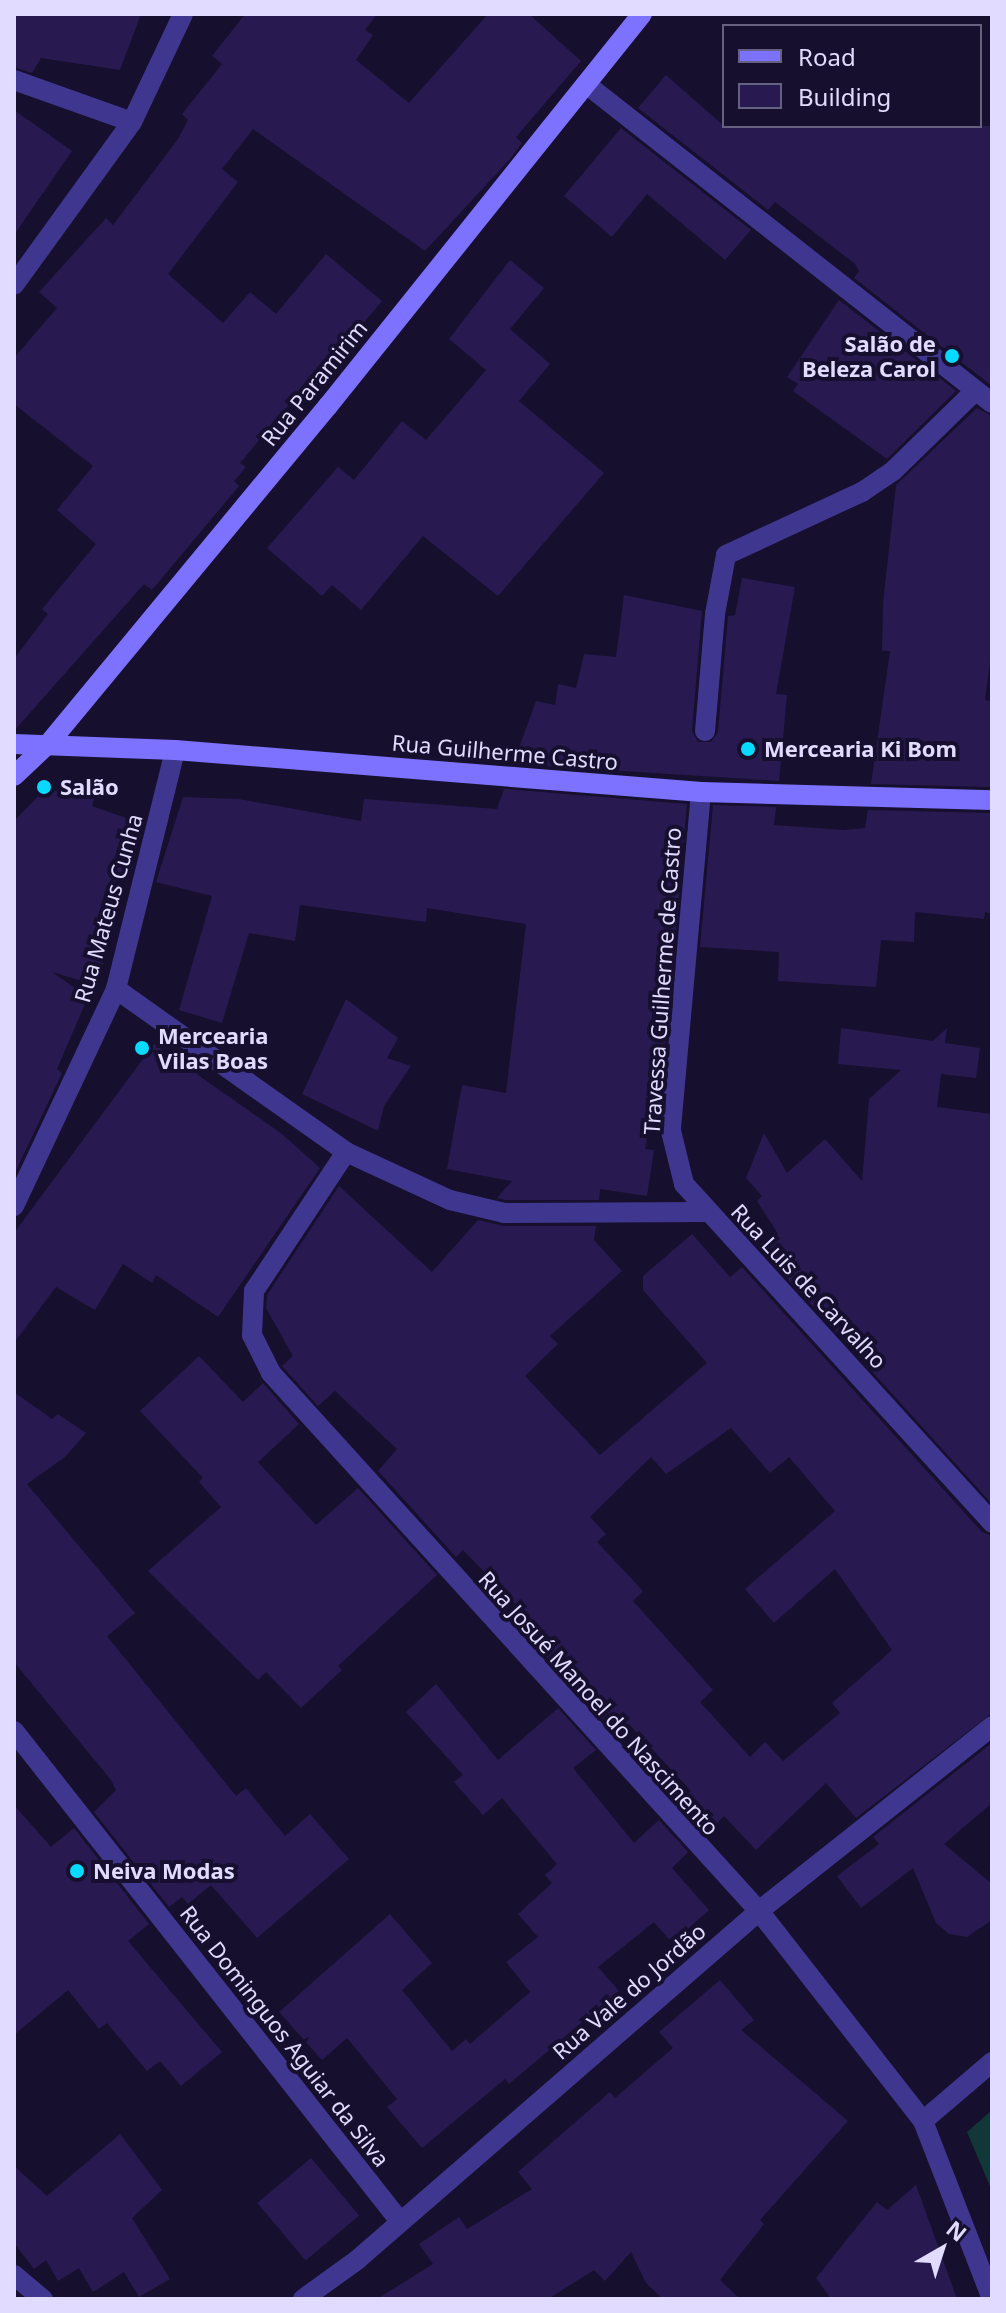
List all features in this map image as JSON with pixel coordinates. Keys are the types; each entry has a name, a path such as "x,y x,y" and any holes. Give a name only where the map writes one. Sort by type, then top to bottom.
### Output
{"street":[{"path":"14,285 132,122 183,14"},
{"name":"Rua Paramirim","path":"14,776 49,743 642,14"},
{"path":"14,80 132,122"},
{"path":"586,84 974,392 992,403"},
{"path":"705,731 715,614 726,555 862,492 893,471 974,392"},
{"name":"Rua Guilherme Castro","path":"14,744 175,750 701,792 992,800"},
{"name":"Rua Mateus Cunha","path":"14,1206 116,989 175,750"},
{"name":"Travessa Guilherme de Castro","path":"701,792 671,1131 684,1184 706,1212"},
{"name":"Rua Luis de Carvalho","path":"116,989 346,1152 450,1200 504,1213 706,1212 992,1523"},
{"name":"Rua Josué Manoel do Nascimento","path":"346,1152 254,1291 252,1335 271,1373 759,1911 923,2121 992,2299"},
{"name":"Rua Vale do Jordão","path":"303,2299 357,2260 399,2220 759,1911 992,1726"},
{"name":"Rua Dominguos Aguiar da Silva","path":"14,1731 399,2220"},
{"path":"923,2121 992,2062"},
{"path":"14,2275 43,2299"}],"green space":[{"path":"992,2110 992,2191 967,2132"}],"building":[{"path":"14,14 141,14 120,70 41,58 32,73 14,67"},
{"path":"245,14 377,14 365,30 373,35 356,60 409,103 488,14 529,14 581,61 516,137 522,143 509,160 425,251 253,129 222,169 238,182 168,274 223,323 250,292 276,314 326,254 382,301 331,362 337,368 312,396 303,388 240,463 246,467 234,481 239,486 152,590 144,584 14,731 14,659 48,614 42,609 96,544 57,510 93,466 14,404 14,358 57,308 39,292 106,218 113,225 178,139 188,120 182,114 222,64 212,56"},
{"path":"666,75 722,124 722,128 992,126 992,386 854,278 859,271 855,264 775,202 768,210 638,108"},
{"path":"14,110 72,151 14,235"},
{"path":"621,128 751,230 725,260 647,194 612,237 564,196"},
{"path":"510,260 544,288 510,329 550,364 519,401 604,473 498,596 423,536 361,610 332,585 322,596 267,548 338,467 354,480 402,421 426,440 486,370 449,339"},
{"path":"839,300 956,391 887,459 793,391 798,384 787,377"},
{"path":"977,408 992,416 992,647 985,700 992,701 992,787 871,784 890,651 882,651 883,603 896,485"},
{"path":"742,578 795,587 776,694 787,695 779,781 513,764 536,701 555,705 558,684 576,688 584,654 616,657 624,595 702,611 692,731 698,742 711,742 718,732 728,616 735,615"},
{"path":"45,789 95,797 92,806 143,824 130,876 118,874 101,933 111,939 95,991 85,982 52,972 88,997 57,1069 62,1073 14,1175 14,821"},
{"path":"504,789 687,804 666,1039 645,1149 654,1150 647,1196 600,1189 599,1200 506,1200 497,1198 512,1181 447,1169 462,1085 506,1093 526,924 427,908 426,922 300,905 295,941 249,933 222,1023 179,1010 212,896 156,882 183,797 239,799 361,821 364,799 497,809"},
{"path":"713,805 776,807 774,825 844,830 865,828 868,810 992,813 992,914 985,912 984,919 915,912 914,942 881,940 876,987 778,981 779,952 700,947"},
{"path":"346,999 398,1038 387,1058 411,1066 384,1106 378,1131 302,1094"},
{"path":"841,1028 933,1041 947,1028 945,1043 980,1048 976,1078 941,1074 937,1107 992,1114 992,1504 761,1249 778,1234 757,1201 762,1196 746,1178 764,1133 787,1173 825,1139 862,1181 869,1099 901,1070 838,1064"},
{"path":"154,1044 282,1134 320,1168 218,1317 156,1275 152,1283 123,1264 95,1310 56,1287 14,1343 14,1233"},
{"path":"339,1186 432,1272 478,1220 504,1226 596,1226 594,1240 622,1271 550,1336 558,1344 525,1376 600,1455 707,1363 643,1290 643,1276 692,1234 730,1277 742,1267 982,1532 992,1536 992,1713 856,1818 826,1783 756,1850 724,1816 706,1834 678,1803 691,1791 629,1724 616,1734 510,1617 519,1608 463,1550 456,1557 378,1471 397,1449 335,1391 318,1406 282,1366 293,1356 266,1308 267,1295","holes":["731,1428 770,1473 789,1457 835,1511 745,1589 774,1623 835,1569 892,1650 832,1703 840,1713 783,1761 765,1742 750,1757 700,1702 713,1690 633,1601 643,1591 597,1542 606,1534 590,1517 651,1457 666,1474"]},
{"path":"199,1356 243,1402 263,1383 299,1424 258,1462 316,1525 358,1488 437,1575 338,1666 342,1670 301,1708 266,1672 258,1680 148,1571 221,1507 199,1482 203,1478 140,1411"},
{"path":"14,1392 52,1419 58,1414 86,1433 65,1457 27,1484 135,1613 107,1636 236,1796 246,1788 285,1836 310,1814 349,1859 257,1938 211,1885 188,1904 182,1897 169,1907 94,1812 116,1790 111,1780 14,1662"},
{"path":"436,1684 498,1760 558,1708 596,1750 573,1768 634,1843 659,1820 688,1852 672,1868 709,1910 672,1943 654,1922 598,1967 619,1991 509,2084 505,2079 422,2148 387,2107 397,2099 347,2038 322,2060 279,2012 390,1914 432,1963 402,1990 452,2051 466,2039 470,2044 530,1992 506,1962 538,1937 518,1914 552,1883 545,1875 557,1864 502,1798 483,1815 454,1782 463,1775 406,1712"},
{"path":"992,1743 992,1803 944,1844 992,1884 992,1920 967,1937 949,1934 936,1923 913,1868 861,1908 837,1876 879,1844 873,1837"},
{"path":"14,1805 51,1847 74,1828 149,1924 128,1941 222,2052 181,2086 160,2061 147,2071 107,2023 99,2029 68,1990 14,2035"},
{"path":"720,1980 754,2020 741,2030 848,2121 760,2220 764,2224 720,2280 740,2299 663,2299 646,2283 631,2252 605,2281 594,2270 548,2299 377,2299 433,2264 419,2244 459,2217 467,2229 532,2189 518,2172 610,2092 615,2098 673,2048 659,2032"},
{"path":"120,2134 162,2190 132,2218 170,2279 139,2297 124,2272 93,2292 79,2268 58,2281 46,2260 34,2269 14,2243 14,2166 47,2196"},
{"path":"311,2158 359,2215 306,2260 257,2203"},
{"path":"916,2185 957,2299 831,2299 816,2278 877,2202 887,2210"}],"place":[{"name":"Salão de Beleza Carol","path":"952,356"},
{"name":"Mercearia Ki Bom","path":"748,749"},
{"name":"Salão","path":"44,787"},
{"name":"Mercearia Vilas Boas","path":"142,1048"},
{"name":"Neiva Modas","path":"77,1871"}]}
